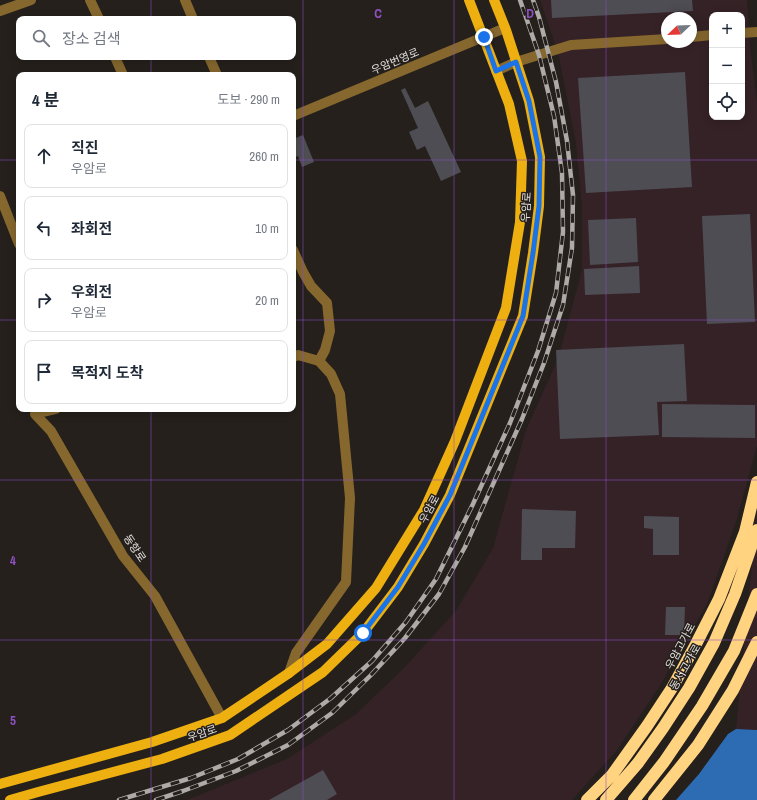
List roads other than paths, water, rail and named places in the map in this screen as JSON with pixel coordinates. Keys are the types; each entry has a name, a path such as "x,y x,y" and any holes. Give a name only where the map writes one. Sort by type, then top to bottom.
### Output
{"highway":[{"name":"우암고가로","path":"587,800 612,775 647,726 672,688 696,644 719,599 745,532 757,482"},
{"name":"동서고가로","path":"606,800 638,764 689,688 714,643 735,594 757,530"},
{"path":"634,800 664,762 702,706 734,651 757,594"},
{"path":"654,800 698,745 733,690 757,642"}],"main road":[{"name":"우암로","path":"0,784 152,742 222,718 289,673 327,644 376,588 424,510 455,441 506,308 520,222 522,161 509,104 469,0"},
{"name":"우암로","path":"10,800 162,759 230,736 323,672 363,633 398,587 424,544 450,495 523,316 539,206 540,157 529,101 505,28 494,0"}],"street":[{"path":"0,11 31,0"},
{"path":"90,0 97,16"},
{"path":"185,0 192,16"},
{"name":"우암번영로","path":"296,115 505,28"},
{"path":"745,33 757,32"},
{"path":"697,36 709,35"},
{"path":"496,71 516,62 571,45 661,39"},
{"path":"116,60 122,72"},
{"path":"211,60 216,72"},
{"path":"0,196 16,233"},
{"path":"296,257 302,272 311,286 327,303 330,330 325,350 319,361"},
{"path":"289,673 296,653 346,582 350,498 340,394 331,374 319,361 298,355 296,356"},
{"name":"동항로","path":"43,412 35,414 51,431 123,556 155,596 222,718"}],"water":[{"path":"736,729 757,730 757,800 676,800 699,774 728,734"}],"railway":[{"path":"119,800 191,778 238,759 288,730 331,698 372,661 406,622 436,579 473,504 510,423 538,351 556,293 563,232 562,173 554,116 539,55 520,0"},
{"path":"156,800 236,771 288,745 332,713 371,675 405,638 439,594 465,547 522,419 544,363 563,305 572,248 573,195 567,141 556,82 533,0"}]}
